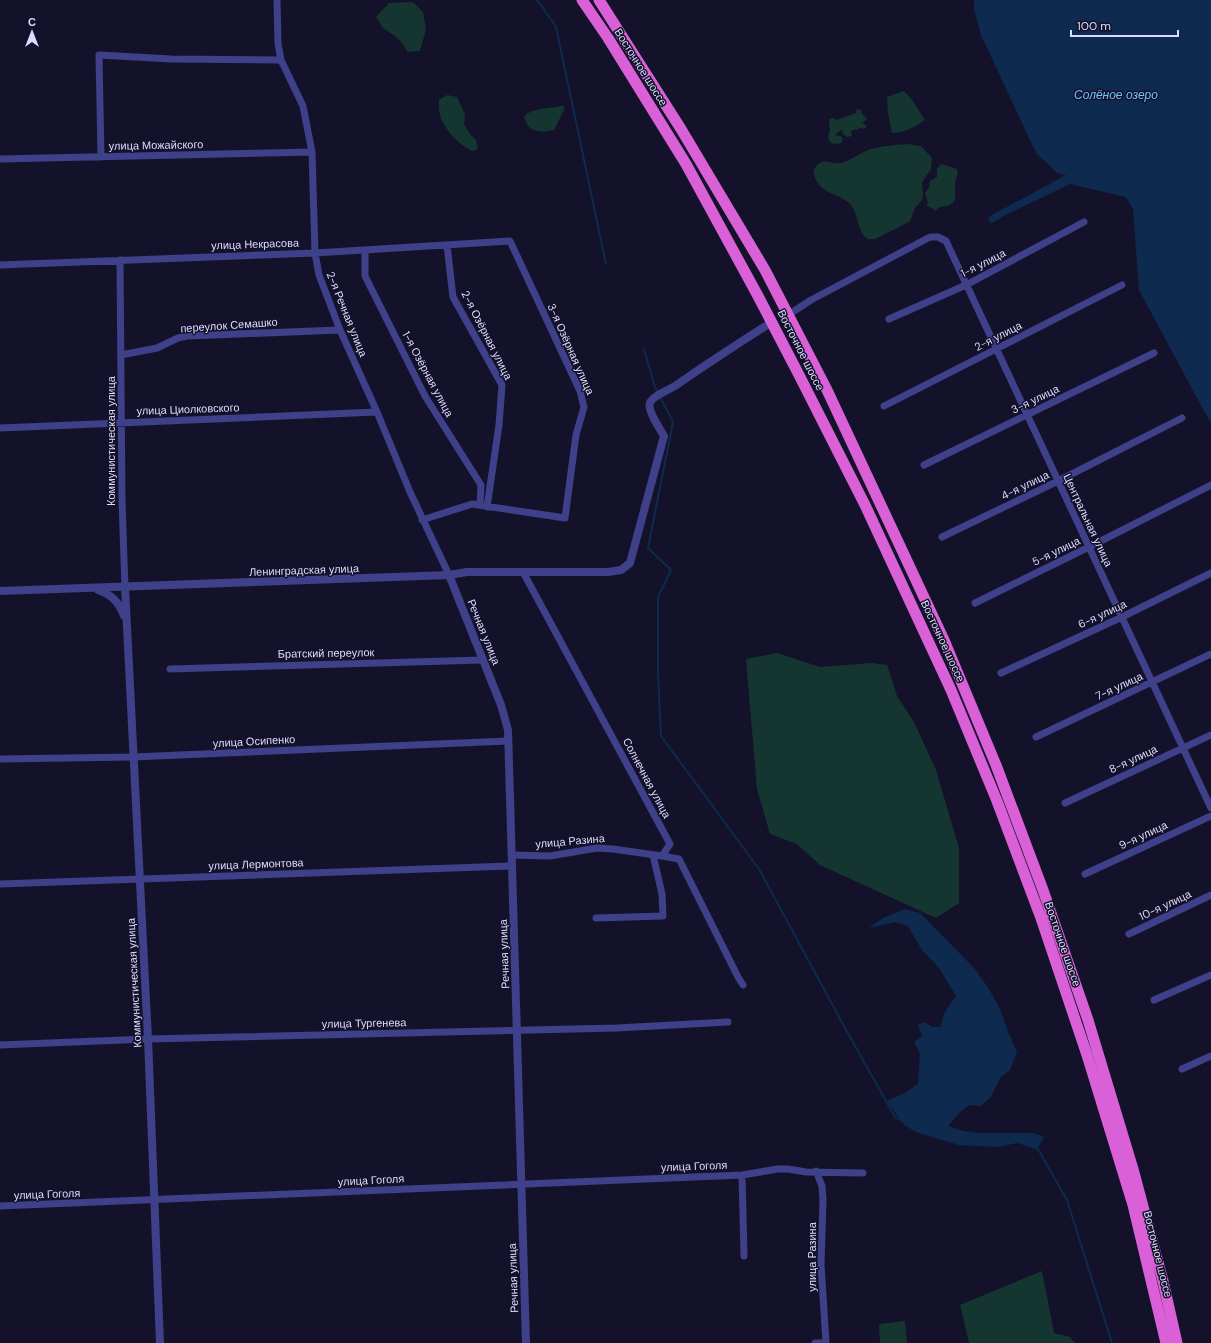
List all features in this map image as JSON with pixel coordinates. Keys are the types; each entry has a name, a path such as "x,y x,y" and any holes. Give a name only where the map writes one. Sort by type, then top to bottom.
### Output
{"highway":[{"name":"Восточное шоссе","path":"582,0 608,38 686,164 772,322 865,505 951,690 997,801 1041,918 1087,1055 1133,1205 1166,1343"},
{"name":"Восточное шоссе","path":"599,0 681,129 765,270 827,390 944,640 996,765 1088,1020 1133,1169 1163,1281 1177,1343"},
{"path":"668,136 671,128 676,127 681,129"},
{"path":"865,505 871,511 893,553 897,553 899,552 899,547 892,533 891,526"}],"street":[{"name":"2-я Речная улица","path":"277,0 278,44 281,60 303,106 312,152 315,253 319,275 340,330 377,412 422,520 449,575"},
{"path":"100,157 99,55 172,59 281,60"},
{"name":"улица Можайского","path":"0,159 312,152"},
{"name":"1-я улица","path":"890,319 966,285 1084,222"},
{"name":"Центральная улица","path":"788,315 811,300 930,237 938,237 946,241 1211,808"},
{"name":"улица Некрасова","path":"0,266 315,253 510,241"},
{"name":"3-я Озёрная улица","path":"483,506 565,518 576,435 584,407 580,391 510,241"},
{"name":"2-я Озёрная улица","path":"447,245 453,297 502,385 499,425 483,506"},
{"name":"1-я Озёрная улица","path":"365,250 365,276 426,396 481,486 483,506"},
{"name":"Коммунистическая улица","path":"120,260 122,502 126,622 148,1039 160,1343"},
{"name":"2-я улица","path":"884,406 1122,285"},
{"name":"Ленинградская улица","path":"0,591 125,588 449,575 467,572 608,572 622,570 630,563 664,436 650,410 650,403 652,399 772,322"},
{"name":"переулок Семашко","path":"121,355 157,348 178,338 187,336 340,330"},
{"name":"3-я улица","path":"924,465 1154,353"},
{"name":"улица Циолковского","path":"0,428 377,412"},
{"name":"4-я улица","path":"942,537 1058,481 1182,418"},
{"name":"5-я улица","path":"975,603 1211,485"},
{"path":"422,520 472,504 483,506"},
{"name":"Солнечная улица","path":"523,572 670,844 662,856"},
{"name":"6-я улица","path":"1001,672 1122,617 1211,573"},
{"name":"Речная улица","path":"449,575 506,718 512,855 526,1343"},
{"name":"Коммунистическая улица","path":"92,588 106,593 115,599 120,606 126,622"},
{"name":"7-я улица","path":"1036,737 1211,654"},
{"name":"Братский переулок","path":"170,669 483,660"},
{"name":"8-я улица","path":"1065,803 1211,735"},
{"name":"улица Осипенко","path":"0,759 133,757 508,741"},
{"name":"9-я улица","path":"1085,874 1211,816"},
{"name":"улица Разина","path":"512,855 550,856 597,848 662,856"},
{"path":"596,918 663,916 662,894 653,855"},
{"path":"662,856 679,860 738,977 743,984"},
{"name":"улица Лермонтова","path":"0,884 512,866"},
{"name":"10-я улица","path":"1128,934 1211,896"},
{"path":"1154,1000 1211,975"},
{"name":"улица Тургенева","path":"0,1045 148,1039 617,1028 728,1022"},
{"path":"1182,1069 1211,1056"},
{"name":"улица Гоголя","path":"0,1206 742,1175 778,1168 788,1168 806,1172 863,1173"},
{"name":"улица Разина","path":"816,1171 822,1186 823,1200 821,1264 826,1343"},
{"name":"улица Гоголя","path":"742,1175 744,1256"},
{"path":"815,1343 826,1343"}],"green space":[{"path":"413,2 423,12 426,29 420,51 408,52 395,36 383,28 376,17 389,3"},
{"path":"904,91 912,100 925,120 909,129 892,133 888,113 887,97"},
{"path":"447,95 457,97 465,114 464,124 469,133 476,140 478,149 473,151 456,140 443,123 440,116 439,100"},
{"path":"564,106 564,110 554,130 539,131 528,126 524,116 528,113"},
{"path":"857,109 861,110 863,115 867,118 862,123 866,125 866,128 851,131 852,136 847,137 841,130 835,135 841,136 843,139 841,143 831,143 828,138 830,130 829,119 834,118 836,120 856,113"},
{"path":"907,144 921,146 932,158 931,169 922,182 922,200 915,208 909,222 875,239 868,239 861,231 852,206 844,199 819,185 814,174 815,168 822,162 843,162 865,151 887,146"},
{"path":"941,164 957,169 955,200 948,206 939,207 936,211 926,205 928,203 925,193 929,188 930,181 937,177 937,169"},
{"path":"777,653 820,667 872,663 887,665 897,696 914,722 936,770 959,848 959,903 936,918 820,865 797,844 770,834 757,789 746,659"},
{"path":"1042,1271 1054,1333 1070,1337 1075,1343 969,1343 960,1305"},
{"path":"905,1321 907,1343 880,1343 879,1324"}],"water":[{"name":"Солёное озеро","path":"974,0 1211,0 1211,424 1139,290 1133,209 1126,197 1070,184 997,219 994,214 1066,175 1057,173 1036,153 981,35 974,9"},
{"path":"905,909 920,913 975,969 989,989 1000,1009 1017,1052 1010,1070 1001,1077 990,1098 981,1106 970,1105 962,1110 948,1126 963,1131 978,1133 1033,1133 1044,1137 1037,1149 1017,1143 998,1147 959,1145 916,1132 904,1125 887,1101 905,1093 918,1084 920,1053 914,1042 922,1036 918,1025 924,1022 933,1027 940,1027 945,1012 956,996 939,968 922,950 908,926 895,922 869,928 883,918"}],"waterway":[{"path":"536,0 539,2 556,27 606,264"},
{"path":"992,219 1004,212"},
{"path":"644,349 658,393"},
{"path":"660,397 673,422 648,548 671,570 658,597 658,674 661,736 759,869 895,1117 903,1121"},
{"path":"1032,1147 1038,1149 1067,1200 1112,1343"}]}
